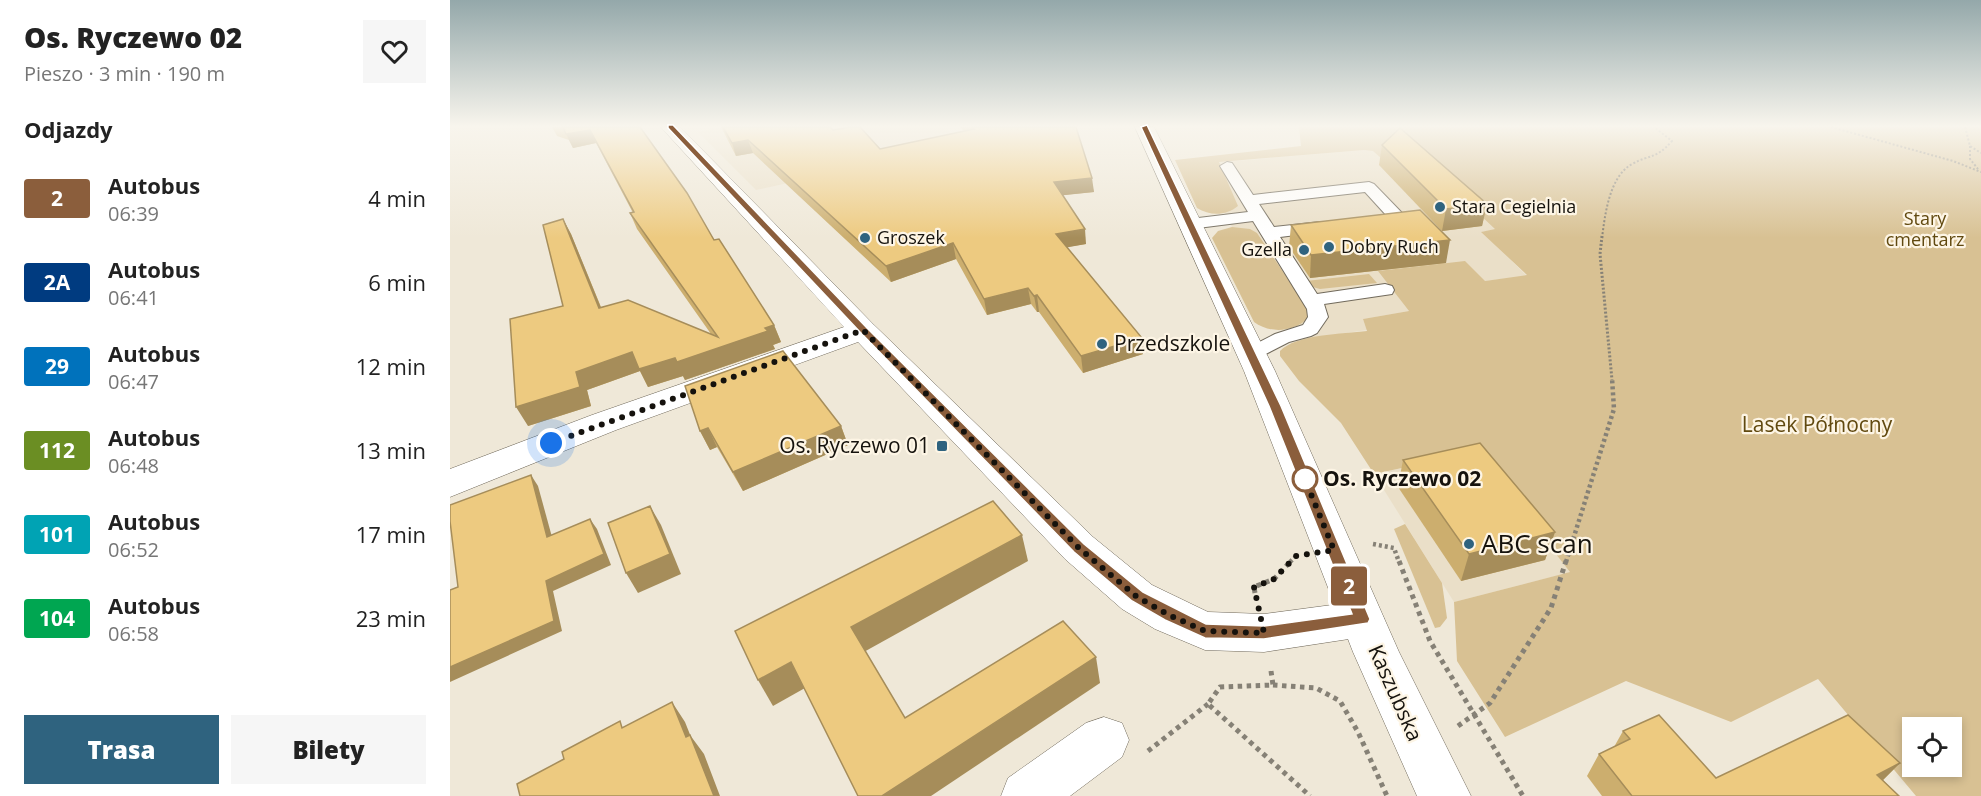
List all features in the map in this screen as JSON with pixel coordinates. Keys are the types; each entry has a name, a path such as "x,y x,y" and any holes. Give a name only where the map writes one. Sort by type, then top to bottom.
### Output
{"street":[{"path":"705,164 863,330 1079,548 1137,597 1205,631 1264,633 1362,619"},
{"name":"Kaszubska","path":"1162,164 1275,406 1362,619 1422,753 1445,796"},
{"path":"450,484 584,430 863,330"},
{"path":"1027,796 1121,749"}],"lane":[{"path":"1227,166 1317,309 1318,317 1310,329 1251,354"},
{"path":"1249,200 1369,187 1398,218 1363,222"},
{"path":"1190,224 1257,216"},
{"path":"1269,233 1339,225"},
{"path":"1312,300 1385,290"}],"path":[{"path":"1422,753 1490,703 1551,608 1614,409 1608,319 1600,254 1606,209 1617,181 1632,164"},
{"path":"1962,164 1981,171"},
{"path":"1273,685 1254,587 1274,579 1296,556 1378,543 1394,548 1430,641 1523,796"},
{"path":"1121,749 1208,704 1220,687 1273,685 1316,688 1340,701 1358,732 1387,796"},
{"path":"1208,704 1310,796"}],"shaded area":[{"path":"730,164 873,164 756,190"},
{"path":"1201,164 1426,164 1496,229 1482,232 1527,276 1485,281 1379,271 1409,311 1363,319 1367,330 1303,339 1232,227"},
{"path":"1476,452 1571,572 1454,602 1374,474"}],"green space":[{"name":"Lasek Północny","path":"1177,164 1220,164 1238,206 1228,212 1218,214 1197,208"},
{"name":"Lasek Północny","path":"1426,164 1981,164 1981,796 1916,796 1818,679 1731,722 1626,681 1505,737 1457,661 1454,602 1570,572 1476,452 1374,474 1341,423 1299,381 1280,356 1280,351 1297,341 1333,334 1367,331 1363,319 1409,311 1378,271 1465,261 1485,281 1527,275 1481,232 1495,229"},
{"path":"1232,227 1250,229 1257,233 1308,309 1308,318 1302,323 1289,329 1274,330 1254,322 1212,238 1218,231"},
{"path":"1369,274 1377,283 1320,289 1309,286 1306,281"},
{"path":"1405,524 1442,583 1447,618 1440,627 1435,628 1394,529"}],"building":[{"path":"608,164 666,164 687,193 714,240 719,239 774,325 765,328 768,331 677,362 675,358 639,369 632,352 576,372 580,387 516,407 510,319 563,306 543,225 563,219 599,308 628,300 718,337 630,213 634,212"},
{"path":"774,164 1088,164 1092,178 1054,182 1085,229 1056,234 1142,338 1081,356 1037,295 1034,296 1028,288 984,299 953,243 886,266"},
{"path":"1401,164 1441,164 1487,204 1446,209"},
{"path":"1420,210 1450,240 1311,255 1291,225"},
{"path":"783,351 841,426 733,472 708,428 700,431 685,386"},
{"path":"1480,443 1555,532 1469,554 1403,460"},
{"path":"531,475 547,537 590,519 604,554 546,581 554,621 450,667 450,590 458,587 450,505"},
{"path":"993,501 1022,535 851,627 905,718 1063,621 1096,657 882,796 858,796 791,662 758,680 735,631"},
{"path":"650,506 670,554 626,573 608,523"},
{"path":"672,702 686,737 690,735 714,796 520,796 517,784 564,759 562,752 620,721 622,728"},
{"path":"1659,715 1716,778 1848,715 1900,763 1877,775 1899,796 1632,796 1599,754 1630,739 1623,731"}],"bus line":[{"name":"2","path":"705,164 863,330 1079,548 1137,597 1205,631 1264,633 1362,619 1275,406 1161,164"}],"place":[{"name":"Stara Cegielnia","path":"1440,207"},
{"name":"Groszek","path":"865,238"},
{"name":"Dobry Ruch","path":"1329,247"},
{"name":"Gzella","path":"1304,250"},
{"name":"Przedszkole","path":"1102,344"},
{"name":"Os. Ryczewo 01","path":"942,446"},
{"name":"Os. Ryczewo 02","path":"1305,479"},
{"name":"ABC scan","path":"1469,544"}],"route":[{"path":"551,443 863,330 1079,548 1137,597 1205,631 1264,633 1254,587 1274,579 1296,556 1334,550 1301,470 1305,479"}],"park label":[{"name":"Stary cmentarz","path":"1925,229"}]}
